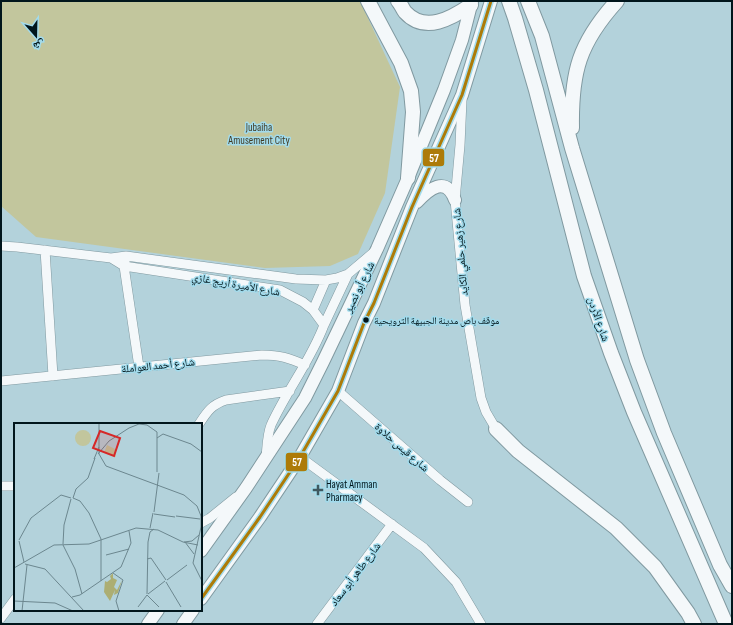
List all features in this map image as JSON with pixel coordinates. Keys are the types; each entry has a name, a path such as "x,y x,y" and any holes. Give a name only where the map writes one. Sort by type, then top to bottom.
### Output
{"highway":[{"path":"368,1 401,63 411,91 413,112 408,178"},
{"path":"398,1 409,15 419,21 434,23 451,18 471,3"},
{"name":"شارع الأردن","path":"509,1 534,83 586,283 634,412 726,624"},
{"name":"شارع الأردن","path":"528,1 542,36 572,148 637,360 667,440 720,565 732,586"},
{"path":"572,148 572,108 575,74 589,37 596,25 617,1"},
{"path":"496,429 518,451 616,528 656,567 694,624"}],"main road":[{"name":"شارع أبو نصير","path":"202,598 260,517 300,457 338,391 364,323 374,303 412,207 462,95 491,1"},
{"name":"شارع أبو نصير","path":"202,550 246,488 305,398 323,362 377,249 408,178 444,90 462,40 471,3"},
{"path":"412,207 428,191 439,186 452,192 455,200"},
{"path":"148,624 157,611"},
{"path":"183,624 192,611"}],"street":[{"name":"شارع زهير حلمي الكايد","path":"462,95 460,145 455,200 465,305 481,398 486,412 496,429"},
{"name":"شارع الأميرة أريج غازي","path":"1,246 111,258 126,256 296,279 326,280 338,278 348,274 377,249"},
{"path":"45,250 53,376"},
{"path":"126,256 124,266 139,367"},
{"name":"شارع الأميرة أريج غازي","path":"111,258 124,266 280,290 298,299 313,310 324,324"},
{"path":"266,458 271,426 305,365 348,274"},
{"path":"313,310 326,280"},
{"name":"شارع أحمد العواملة","path":"1,374 5,381 262,355 287,357 305,365"},
{"path":"199,423 210,408 226,400 290,391"},
{"name":"شارع قيس حلاوة","path":"338,391 440,480 468,502"},
{"path":"300,457 424,548 456,582 481,624"},
{"path":"1,486 14,486"},
{"path":"202,522 210,518 246,488"},
{"name":"شارع طاهر أبو سعاد","path":"322,622 392,524"},
{"path":"1,618 14,600"}],"green space":[{"name":"Jubaiha Amusement City","path":"1,1 360,1 400,87 385,193 358,254 330,266 265,268 36,237 1,206"}],"transit line":[{"name":"57","path":"202,598 260,517 300,457 338,391 364,323 374,303 412,207 462,95 491,1"}],"place":[{"name":"موقف باص مدينة الجبيهة الترويحية","path":"366,320"},
{"name":"Hayat Amman Pharmacy","path":"318,490"}]}
